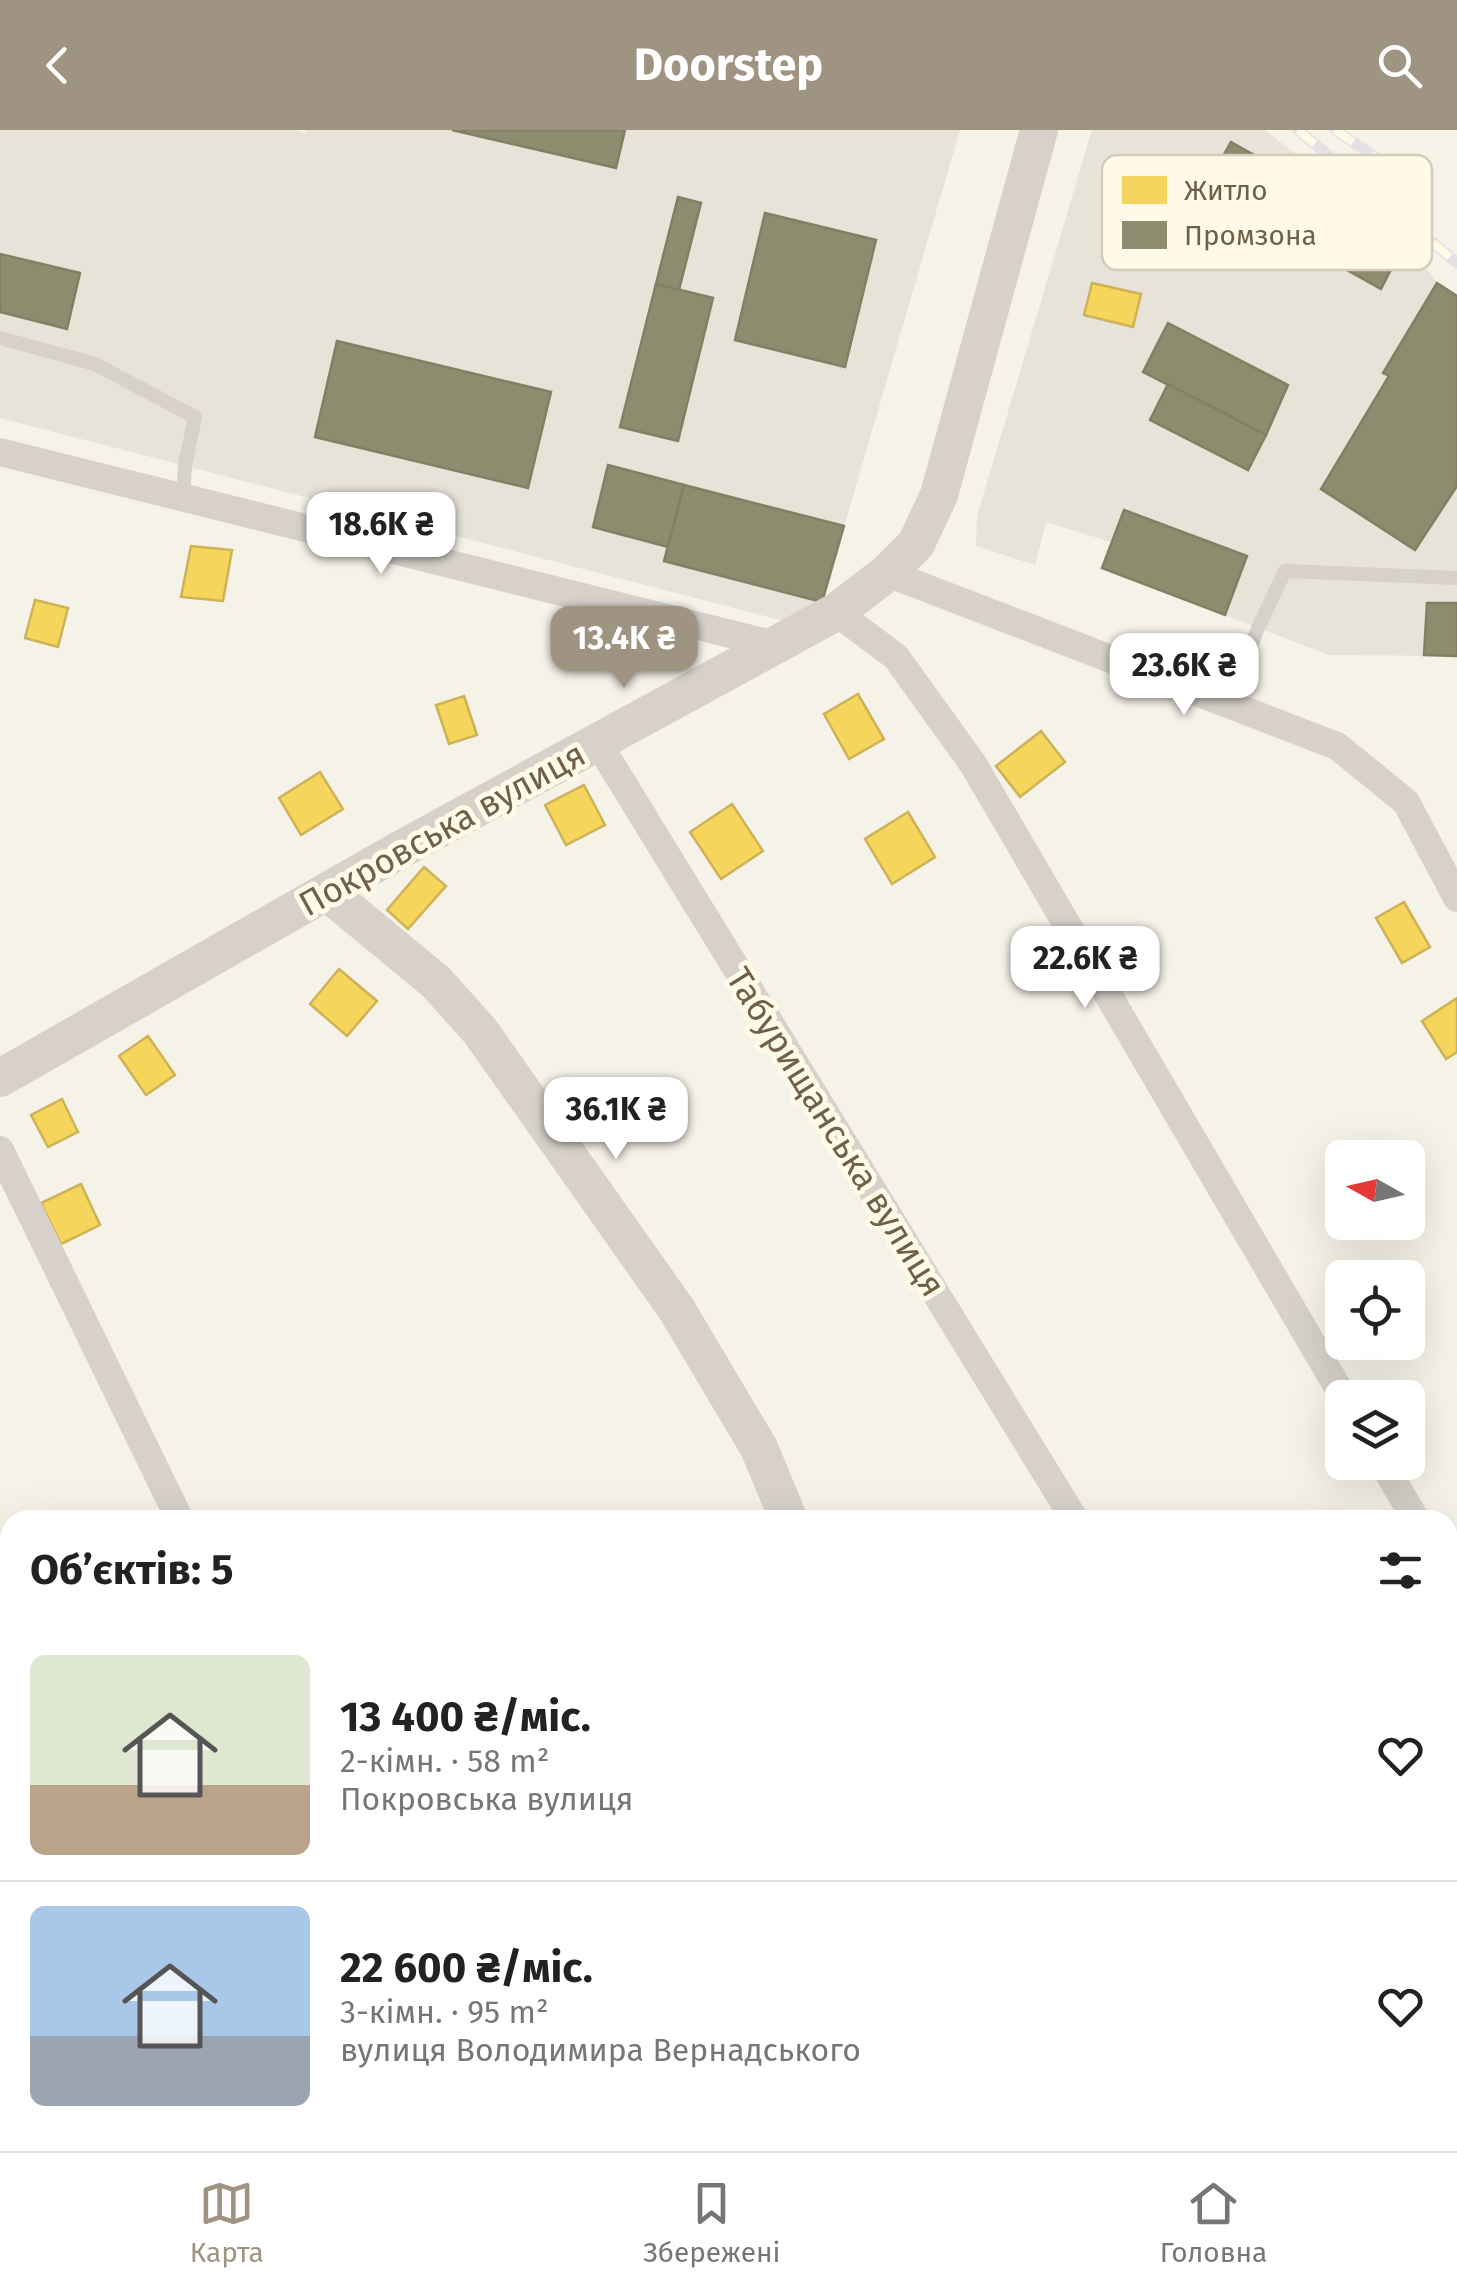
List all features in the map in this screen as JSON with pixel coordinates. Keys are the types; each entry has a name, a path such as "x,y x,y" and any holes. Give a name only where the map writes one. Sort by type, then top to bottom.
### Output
{"main road":[{"name":"Покровська вулиця","path":"0,1078 327,892 836,612 888,573 916,544 939,494 1039,130"},
{"path":"327,892 436,982 480,1030 677,1310 759,1448 785,1510"}],"street":[{"path":"0,452 775,646"},
{"path":"888,573 1337,746 1406,802 1457,898"},
{"path":"836,612 896,657 973,764 1333,1380"},
{"name":"Табурищанська вулиця","path":"598,743 1069,1510"},
{"path":"0,1150 175,1510"},
{"path":"1393,1480 1410,1510"}],"lane":[{"path":"0,338 95,364 196,417 185,466 183,498"},
{"path":"1229,704 1258,628 1286,571 1457,578"}],"shaded area":[{"path":"0,130 960,130 822,602 788,622 0,418"},
{"path":"1092,130 1265,130 1297,155 1102,155 1102,270 1428,270 1437,283 1457,296 1457,656 1329,655 1102,568 1111,542 1046,522 1035,565 976,546 977,516"}],"building: Житло":[{"path":"1092,283 1141,294 1133,327 1084,315"},
{"path":"191,546 232,550 223,601 181,597"},
{"path":"35,600 68,608 58,647 25,638"},
{"path":"858,694 884,739 849,759 824,714"},
{"path":"464,696 477,735 449,744 436,705"},
{"path":"1041,731 1065,762 1020,797 996,766"},
{"path":"320,772 343,809 301,835 279,798"},
{"path":"584,785 605,825 566,845 545,805"},
{"path":"732,804 763,851 721,879 690,832"},
{"path":"908,812 935,857 892,884 865,839"},
{"path":"424,867 446,886 408,929 387,910"},
{"path":"1404,902 1430,947 1402,963 1376,918"},
{"path":"339,969 377,1001 347,1036 310,1004"},
{"path":"1457,998 1457,1052 1446,1059 1422,1021"},
{"path":"148,1036 175,1075 146,1095 119,1056"},
{"path":"62,1099 78,1132 48,1147 31,1115"},
{"path":"81,1184 100,1225 61,1244 41,1203"}],"building: Промзона":[{"path":"452,130 625,130 616,168"},
{"path":"1231,142 1254,155 1224,155"},
{"path":"678,197 701,203 679,290 656,284"},
{"path":"765,213 876,240 845,367 735,340"},
{"path":"0,254 80,273 67,329 0,312"},
{"path":"1347,270 1391,270 1381,289"},
{"path":"1437,283 1457,296 1457,486 1415,550 1321,489 1389,376 1383,373"},
{"path":"656,284 713,298 678,441 620,427"},
{"path":"1168,323 1288,385 1266,435 1143,372"},
{"path":"337,341 551,392 528,488 315,437"},
{"path":"1168,384 1266,435 1248,470 1150,420"},
{"path":"608,465 684,485 668,547 593,527"},
{"path":"684,485 844,526 822,602 664,561"},
{"path":"1124,510 1247,556 1225,615 1102,568"},
{"path":"1427,603 1457,603 1457,656 1424,655"}],"railway":[{"path":"1298,130 1328,155"},
{"path":"1335,130 1372,155"},
{"path":"1432,242 1457,263"}]}
